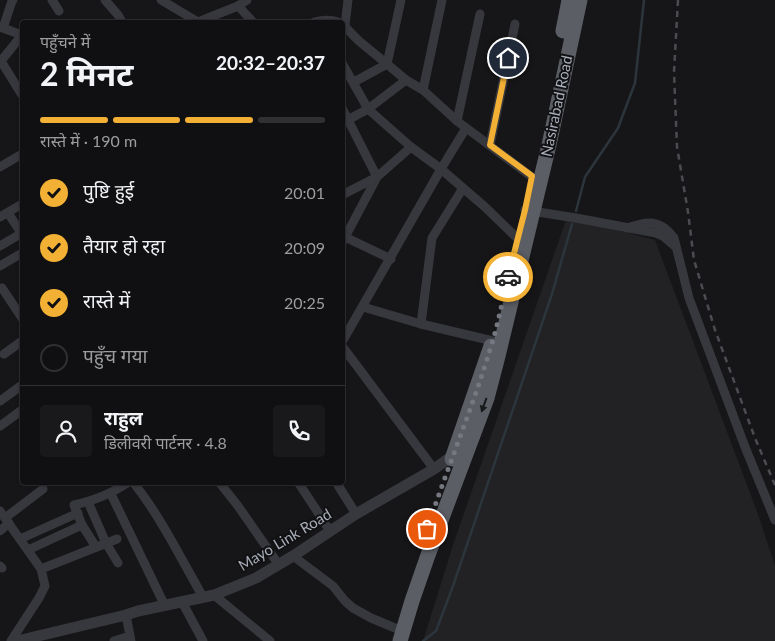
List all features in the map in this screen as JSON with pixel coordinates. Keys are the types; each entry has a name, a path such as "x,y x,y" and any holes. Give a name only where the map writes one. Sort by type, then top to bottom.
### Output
{"highway":[{"name":"Nasirabad Road","path":"396,637 438,496 486,398 497,360 529,210 532,176 569,0"},
{"name":"Nasirabad Road","path":"461,452 493,341 518,239 549,145 580,0"}],"street":[{"path":"13,0 1,28 20,34"},
{"path":"52,0 59,11"},
{"path":"105,0 121,20"},
{"path":"161,0 195,20"},
{"path":"171,6 179,0"},
{"path":"343,20 348,0"},
{"path":"354,82 386,64 401,0"},
{"path":"422,90 442,0"},
{"path":"202,20 242,2 252,20"},
{"path":"457,121 480,14"},
{"path":"490,145 514,24"},
{"path":"345,27 386,64 422,90 457,121 532,176"},
{"path":"20,37 1,61 20,91"},
{"path":"345,68 368,109 411,147 485,207 518,239"},
{"path":"377,177 345,121 368,109 406,80"},
{"path":"345,342 363,307 466,128"},
{"path":"345,193 377,177 411,147"},
{"path":"0,167 20,155"},
{"path":"345,235 377,177"},
{"path":"421,324 432,238 462,188"},
{"path":"0,218 20,205"},
{"path":"529,210 627,228 648,223 662,226 668,230 674,238 690,298 745,447 775,520"},
{"path":"8,212 20,229"},
{"path":"0,246 20,231"},
{"path":"345,237 391,259"},
{"path":"0,266 20,254"},
{"path":"0,289 2,288 20,312"},
{"path":"363,307 421,324 493,341"},
{"path":"4,354 20,342"},
{"path":"345,349 434,469"},
{"path":"0,401 20,386"},
{"path":"0,426 20,411"},
{"name":"Mayo Link Road","path":"17,641 208,596 256,578 356,514 461,452"},
{"path":"96,547 82,525 74,505 112,494 125,485"},
{"path":"136,485 145,496 208,596 270,641"},
{"path":"221,485 279,565"},
{"path":"300,485 330,531"},
{"path":"338,485 356,514"},
{"path":"0,531 5,517 43,489"},
{"path":"112,494 165,606"},
{"path":"88,502 106,543 118,562"},
{"path":"20,540 78,513"},
{"path":"5,517 41,569 45,586 11,641"},
{"path":"28,550 82,525"},
{"path":"41,569 116,539"},
{"path":"293,556 333,586 353,608 396,637"},
{"path":"182,602 202,641"},
{"path":"114,641 130,638 126,615"}],"shaded area":[{"path":"567,217 655,240 759,517 775,566 775,641 423,641 453,545"}],"waterway":[{"path":"576,211 585,177 618,128 635,83 644,0"},
{"path":"423,641 436,631 453,586 552,294 572,224"}],"railway":[{"path":"678,0 674,72 677,147 694,260 715,330 755,438 775,485"}],"way so far":[{"path":"427,529 493,341 508,277"}],"route":[{"path":"508,58 490,145 532,176 508,277"}]}
